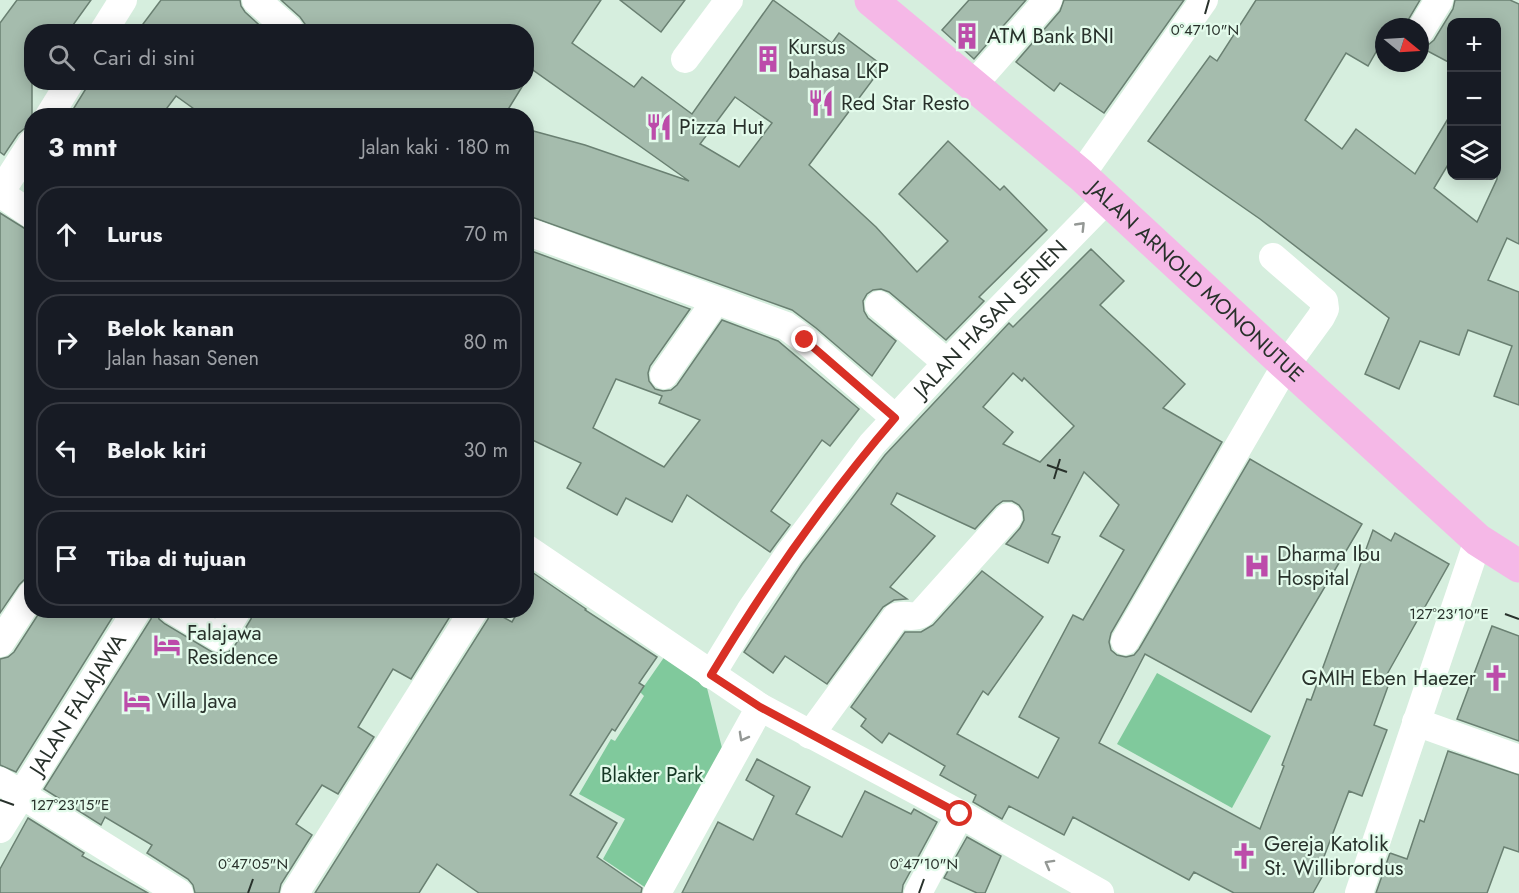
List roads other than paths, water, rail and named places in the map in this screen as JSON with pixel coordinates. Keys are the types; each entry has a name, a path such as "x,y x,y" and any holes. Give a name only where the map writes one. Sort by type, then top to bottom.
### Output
{"highway":[{"name":"JALAN ARNOLD MONONUTUE","path":"871,0 1081,175 1478,540 1519,566"}],"street":[{"path":"108,24 123,0"},
{"path":"256,0 283,24"},
{"path":"685,59 729,0"},
{"path":"974,84 1048,0"},
{"path":"1081,175 1204,0"},
{"path":"1428,18 1439,0"},
{"path":"54,108 65,90"},
{"path":"24,156 0,193 24,210"},
{"name":"JALAN HASAN SENEN","path":"711,675 750,610 850,471 895,418 1107,199"},
{"path":"534,234 715,302 760,315 786,326 895,418"},
{"path":"1125,641 1286,365 1325,309 1324,301 1273,257"},
{"path":"664,375 715,302"},
{"path":"879,305 947,363"},
{"path":"810,735 896,617 921,615 1008,517"},
{"path":"1359,893 1478,540"},
{"path":"534,553 760,707 960,814 1100,893"},
{"path":"0,644 24,606"},
{"name":"JALAN FALAJAWA","path":"0,829 10,788 131,618"},
{"path":"186,618 220,638 232,618"},
{"path":"295,893 469,618"},
{"path":"657,893 760,707"},
{"path":"1416,722 1519,759"},
{"path":"10,788 178,893"},
{"path":"918,893 960,814"}],"place":[{"name":"ATM Bank BNI","path":"967,36"},
{"name":"Kursus bahasa LKP","path":"768,59"},
{"name":"Red Star Resto","path":"821,103"},
{"name":"Pizza Hut","path":"659,127"},
{"name":"Dharma Ibu Hospital","path":"1257,566"},
{"name":"Falajawa Residence","path":"167,645"},
{"name":"GMIH Eben Haezer","path":"1496,678"},
{"name":"Villa Java","path":"137,701"},
{"name":"Gereja Katolik St. Willibrordus","path":"1244,856"}],"park label":[{"name":"Blakter Park","path":"652,775"}]}
